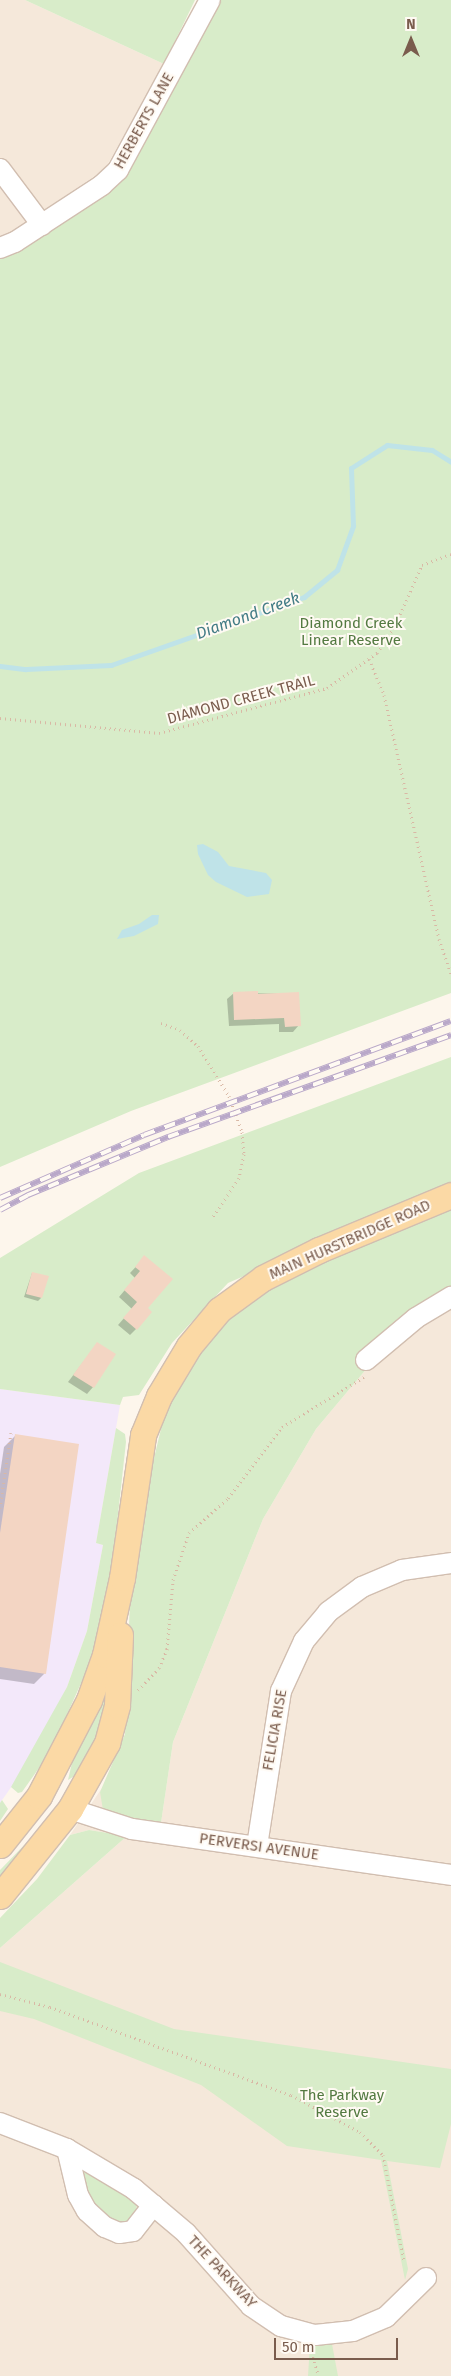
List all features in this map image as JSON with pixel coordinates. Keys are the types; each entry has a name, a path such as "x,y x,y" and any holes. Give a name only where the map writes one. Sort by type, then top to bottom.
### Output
{"main road":[{"name":"MAIN HURSTBRIDGE ROAD","path":"0,1845 39,1796 89,1700 105,1655 122,1578 143,1435 168,1378 199,1333 240,1293 291,1263 451,1195"},
{"name":"MAIN HURSTBRIDGE ROAD","path":"0,1896 70,1809 98,1762 115,1722 122,1578"},
{"path":"39,1796 70,1809"}],"street":[{"name":"HERBERTS LANE","path":"0,248 42,225 102,186 118,170 210,0"},
{"path":"0,169 42,225"},
{"path":"366,1367 420,1315 451,1297"},
{"name":"FELICIA RISE","path":"257,1846 279,1700 287,1672 304,1641 328,1612 362,1587 402,1570 451,1563"},
{"name":"PERVERSI AVENUE","path":"70,1809 115,1825 451,1875"},
{"name":"THE PARKWAY","path":"0,2123 67,2149 108,2172 153,2205 186,2233 251,2306 265,2317 297,2332 333,2334 370,2326 398,2307 426,2278"},
{"path":"67,2149 78,2195 87,2211 105,2227 119,2233 133,2231 153,2205"}],"path":[{"name":"DIAMOND CREEK TRAIL","path":"0,718 159,733 327,688 369,659 394,628 422,565 451,554"},
{"path":"369,659 384,695 439,939 451,974"},
{"path":"161,1023 180,1030 198,1046 229,1096 242,1132 244,1154 239,1178 212,1218"},
{"path":"136,1695 159,1668 167,1649 173,1580 189,1533 228,1498 282,1427 366,1367"},
{"path":"0,1508 11,1433"},
{"path":"0,1994 50,2007 275,2089 316,2106 360,2132 383,2155 404,2261"},
{"path":"311,2352 319,2376"}],"shaded area":[{"path":"0,0 25,0 164,64 105,169 13,231 0,236"},
{"path":"451,1305 451,2376 0,2376 0,1948 127,1836 89,1830 70,1835 102,1788 100,1792 161,1823 173,1742 263,1519 316,1429 368,1367 399,1340"},
{"path":"0,1389 120,1405 96,1543 103,1545 87,1631 67,1687 24,1769 0,1803"}],"green space":[{"path":"25,0 195,0 164,64"},
{"name":"Diamond Creek Linear Reserve","path":"220,0 451,0 451,993 131,1111 0,1167 0,258 102,196 122,180"},
{"path":"451,1057 451,1186 228,1283 172,1343 139,1395 123,1397 120,1405 0,1389 0,1258 139,1173"},
{"path":"451,1206 451,1290 368,1367 316,1429 263,1519 173,1742 161,1823 114,1817 103,1810 100,1792 125,1734 130,1600 149,1479 166,1408 194,1359 226,1321 289,1274"},
{"path":"116,1428 125,1434 126,1442 107,1614 95,1652 61,1728 39,1768 22,1792 18,1793 11,1787 67,1687 87,1631 103,1545 96,1543"},
{"path":"109,1659 105,1726 76,1775 68,1780 75,1750"},
{"path":"2,1800 8,1809 0,1821 0,1803"},
{"path":"89,1830 127,1836 0,1948 0,1918 37,1879 70,1835"},
{"path":"32,1837 0,1884 0,1870"},
{"name":"The Parkway Reserve","path":"0,1962 174,2029 451,2069 451,2124 440,2168 387,2161 408,2269 405,2280 381,2160 287,2146 201,2085 34,2019 0,2011"},
{"path":"87,2170 136,2203 137,2213 126,2227 98,2212 79,2176"},
{"path":"310,2344 332,2344 338,2376 308,2376"}],"water":[{"path":"203,844 218,852 229,866 266,873 272,880 269,894 247,897 216,882 208,875 198,854 197,845"},
{"path":"152,915 159,915 158,924 134,936 117,939 122,930 139,924"}],"building":[{"path":"258,991 258,994 299,992 301,1026 285,1027 284,1018 234,1020 233,992"},
{"path":"144,1255 173,1279 148,1308 152,1312 137,1330 123,1318 137,1302 124,1290 140,1271 135,1267"},
{"path":"32,1272 49,1276 42,1298 26,1294"},
{"path":"97,1342 116,1354 94,1388 73,1375"},
{"path":"15,1434 79,1444 46,1674 0,1667 0,1533"}],"waterway":[{"name":"Diamond Creek","path":"0,666 26,669 111,665 304,597 337,570 353,526 351,468 387,445 432,450 451,462"}],"railway":[{"path":"0,1198 144,1135 451,1021"},
{"path":"0,1210 28,1195 168,1137 451,1035"}]}
